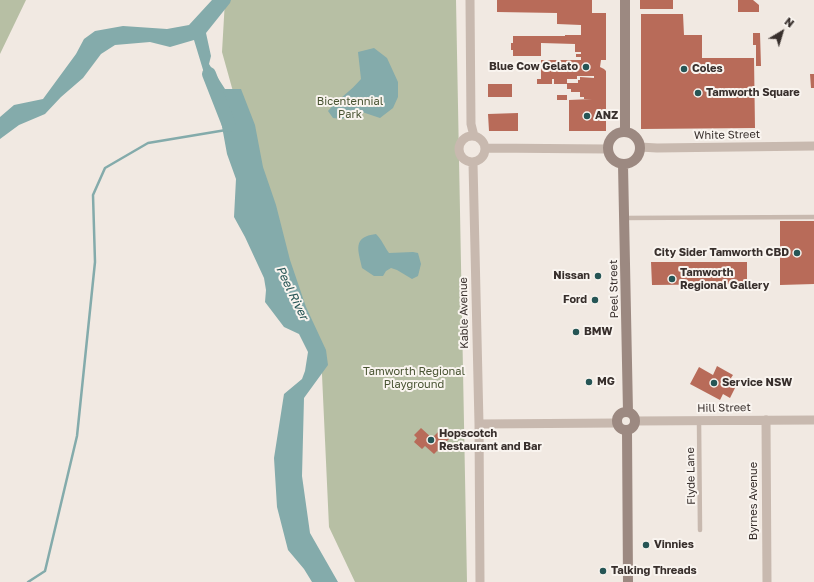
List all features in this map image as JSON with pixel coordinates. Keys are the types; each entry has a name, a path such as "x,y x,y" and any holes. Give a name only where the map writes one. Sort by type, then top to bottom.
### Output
{"main road":[{"path":"625,0 625,132"},
{"path":"620,132 625,132 631,133 636,137 640,147 638,156 634,161 623,165 613,160 607,149 612,138 620,132"},
{"name":"Peel Street","path":"623,165 628,412"},
{"path":"625,412 628,412 633,415 635,421 634,427 627,430 620,428 617,423 618,417 625,412"},
{"path":"627,430 628,582"}],"street":[{"path":"470,0 471,124 474,136"},
{"path":"469,136 474,136 482,140 486,148 484,156 481,160 473,163 464,161 461,158 458,149 462,140 469,136"},
{"name":"White Street","path":"640,147 814,146"},
{"path":"486,148 607,149"},
{"name":"Kable Avenue","path":"473,163 479,424 480,582"},
{"name":"Byrnes Avenue","path":"766,420 766,582"},
{"name":"Hill Street","path":"635,421 814,420"},
{"path":"479,424 617,423"}],"lane":[{"path":"624,218 814,217"},
{"name":"Flyde Lane","path":"699,420 700,530"}],"green space":[{"path":"0,0 26,0 0,54"},
{"name":"Bicentennial Park","path":"225,0 456,0 467,582 355,582 329,527 321,353 293,307 222,52"}],"water":[{"path":"212,0 231,0 206,33 211,56 209,64 225,89 241,89 255,125 263,167 276,205 290,260 306,307 326,350 328,365 304,398 302,476 310,533 338,582 312,582 304,569 288,550 277,507 274,458 284,394 302,379 308,352 299,334 284,327 265,302 266,290 264,278 234,217 236,179 227,154 221,121 223,95 213,89 204,73 194,40 170,47 150,42 115,45 101,54 83,78 61,97 45,114 19,125 0,139 0,117 14,105 43,99 76,54 84,39 95,31 123,26 167,29 189,25"},
{"path":"374,48 387,58 398,82 398,97 393,108 380,118 359,111 342,119 333,118 328,111 361,79 358,52"},
{"path":"376,234 389,253 418,253 421,264 418,276 412,279 391,268 386,271 383,276 374,276 362,268 358,245 363,238"}],"building":[{"path":"497,0 592,0 592,13 606,13 606,60 601,60 600,67 606,71 606,131 569,131 569,100 592,99 584,99 584,97 580,97 580,92 571,92 571,89 567,89 567,84 554,84 554,79 552,79 552,84 537,84 537,79 541,79 541,60 581,60 581,57 576,57 576,54 581,54 581,52 575,52 575,44 541,43 541,56 513,56 513,50 511,50 513,36 581,35 581,25 557,24 557,13 497,12","holes":["577,76 594,76 594,78 580,77 578,83 567,83 567,79 577,79"]},
{"path":"640,0 673,0 673,9 640,9"},
{"path":"738,0 753,0 759,5 759,12 738,12"},
{"name":"Tamworth Square","path":"641,14 683,14 684,35 702,35 702,58 754,58 755,128 641,129"},
{"path":"753,33 760,33 761,66 756,66 756,45 753,45"},
{"path":"810,74 814,74 814,88 811,88"},
{"path":"488,84 512,84 512,97 488,97"},
{"path":"557,95 567,95 567,100 557,100"},
{"path":"518,113 518,131 489,131 488,114"},
{"name":"City Sider Tamworth CBD","path":"780,221 814,221 814,284 780,285"},
{"path":"651,262 747,262 747,284 652,285"},
{"name":"Service NSW","path":"717,366 733,375 731,378 738,382 730,398 723,394 720,400 690,384 699,367 713,375"},
{"name":"Hopscotch Restaurant and Bar","path":"421,428 432,438 441,429 450,438 434,454 425,446 422,449 414,442 417,438 414,435"}],"waterway":[{"name":"Peel River","path":"209,74 229,125"},
{"path":"28,582 45,571 77,436 95,262 93,195 105,168 148,143 226,130"}],"place":[{"name":"Blue Cow Gelato","path":"586,67"},
{"name":"Coles","path":"684,69"},
{"name":"Tamworth Square","path":"698,93"},
{"name":"ANZ","path":"587,116"},
{"name":"City Sider Tamworth CBD","path":"797,253"},
{"name":"Nissan","path":"598,276"},
{"name":"Tamworth Regional Gallery","path":"672,279"},
{"name":"Ford","path":"595,300"},
{"name":"BMW","path":"576,332"},
{"name":"MG","path":"589,382"},
{"name":"Service NSW","path":"714,383"},
{"name":"Hopscotch Restaurant and Bar","path":"431,440"},
{"name":"Vinnies","path":"646,545"},
{"name":"Talking Threads","path":"603,571"}],"park label":[{"name":"Tamworth Regional Playground","path":"414,378"}]}
